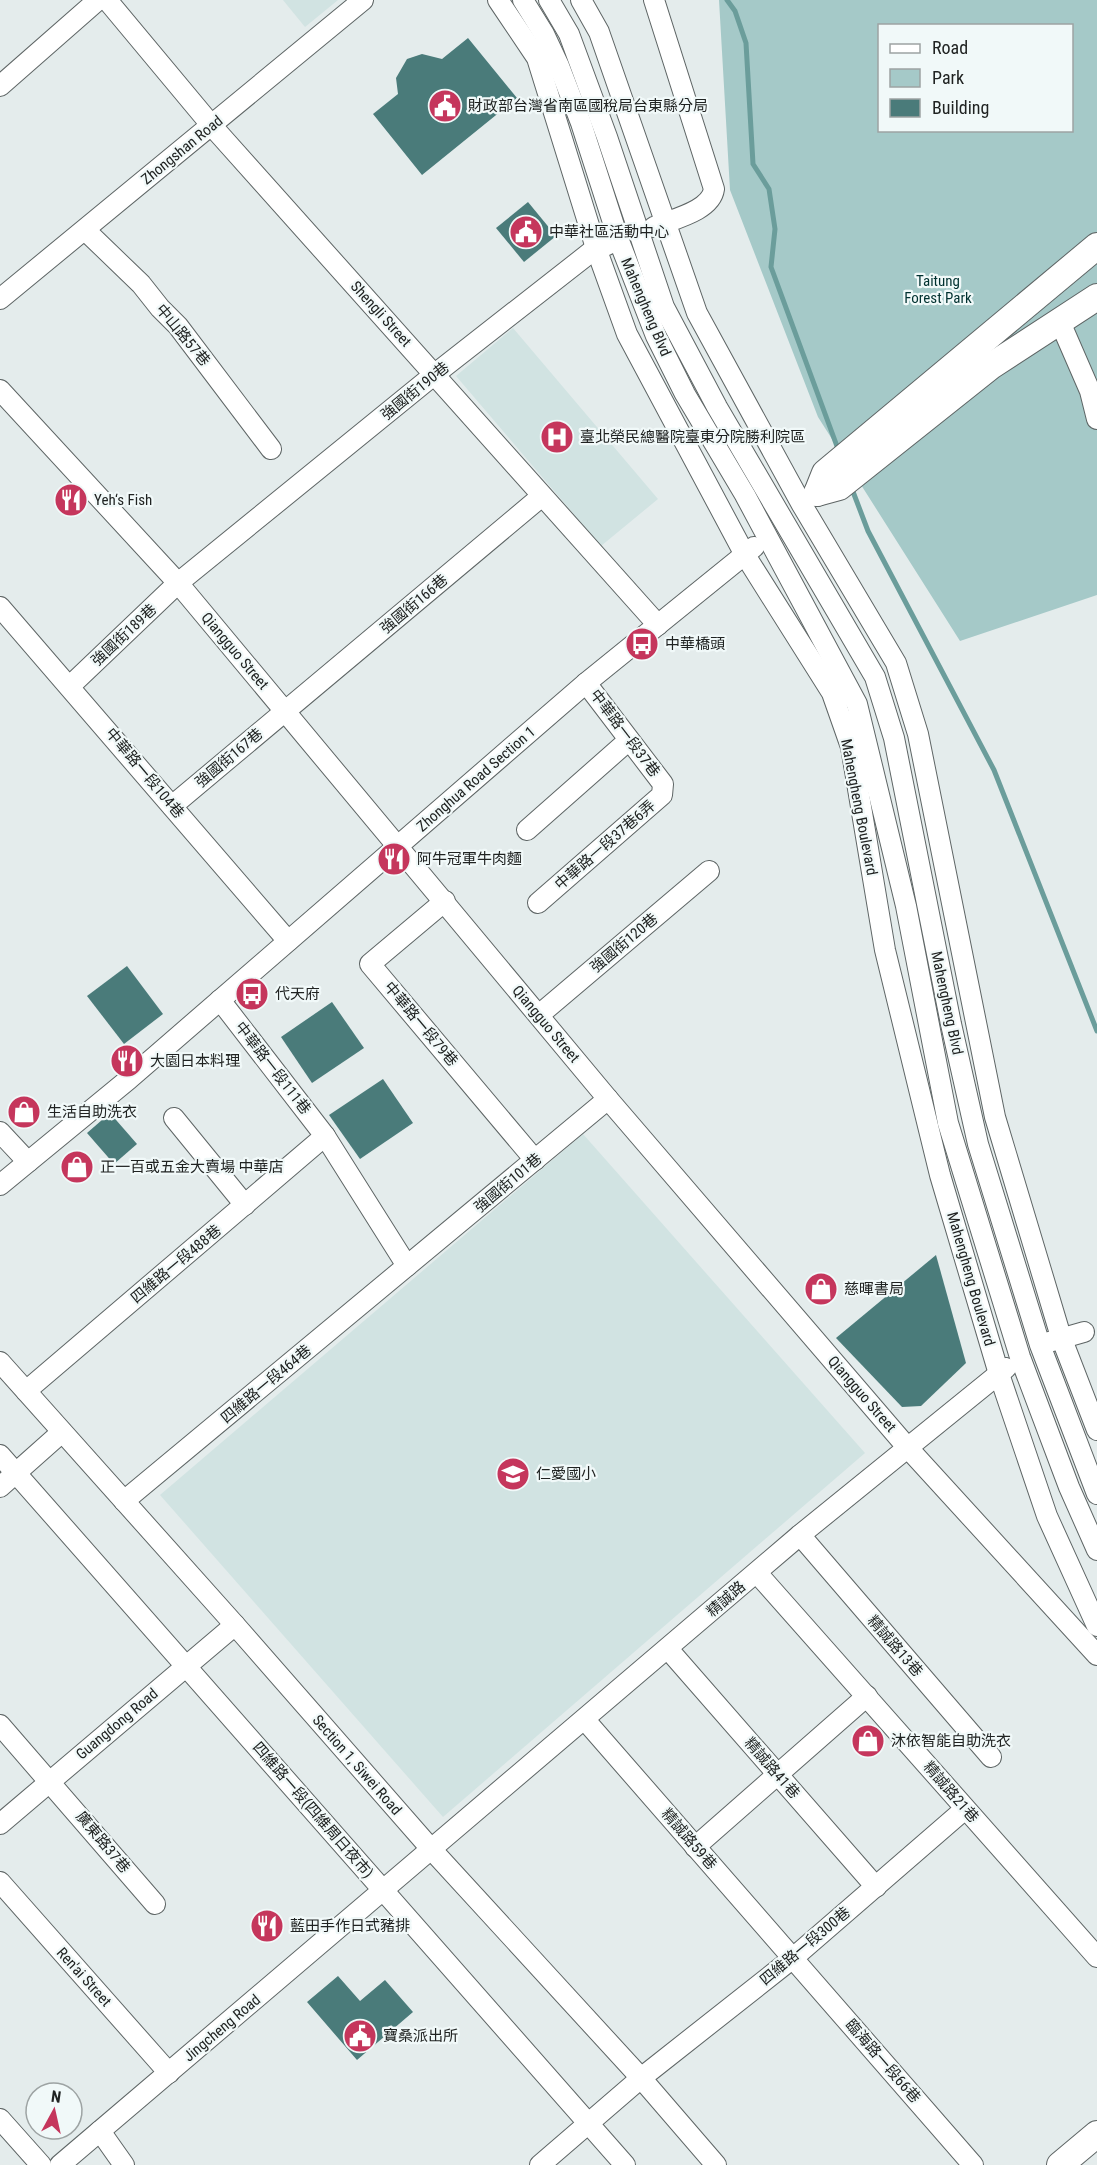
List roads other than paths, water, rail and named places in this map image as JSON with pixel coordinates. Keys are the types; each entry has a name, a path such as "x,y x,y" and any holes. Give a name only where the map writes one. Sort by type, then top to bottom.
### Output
{"main road":[{"path":"809,499 825,473 1097,246"},
{"path":"809,499 839,487 992,366 1097,297"},
{"path":"1060,2165 1097,2134"}],"street":[{"path":"0,86 98,0"},
{"name":"Shengli Street","path":"107,0 212,126 658,625"},
{"name":"Zhongshan Road","path":"0,299 363,0"},
{"name":"Mahengheng Boulevard","path":"498,0 537,58 596,248 627,334 745,555 832,693 859,745 906,906 948,1123 1020,1357 1097,1550"},
{"name":"Mahengheng Blvd","path":"523,0 544,34 559,66 581,123 619,241 656,336 685,394 745,495 765,537"},
{"path":"549,0 569,34 664,307 717,407 785,520"},
{"path":"581,0 599,32 697,313 809,499 896,663 918,734 995,1117 1061,1337 1097,1430"},
{"name":"強國街190巷","path":"178,583 435,374 596,248 665,223 706,204 713,197 714,189 654,0"},
{"name":"中山路57巷","path":"85,230 141,284 178,326 271,449"},
{"path":"1060,322 1090,391 1097,419"},
{"name":"Qiangguo Street","path":"0,390 178,583 608,1099 907,1447 1097,1655"},
{"name":"強國街166巷","path":"286,711 542,496"},
{"name":"Zhonghua Road Section 1","path":"0,1185 220,1000 586,683 745,555 809,499"},
{"name":"Mahengheng Blvd","path":"785,520 875,677 894,738 974,1123 1040,1345 1097,1494"},
{"name":"Mahengheng Boulevard","path":"765,537 828,645 858,704 859,745 885,950 928,1128 999,1374 1047,1516 1097,1626"},
{"name":"強國街189巷","path":"70,686 178,583"},
{"name":"中華路一段104巷","path":"0,607 288,941"},
{"name":"中華路一段37巷","path":"586,683 663,784"},
{"name":"強國街167巷","path":"172,806 286,711"},
{"path":"894,738 918,734"},
{"path":"527,830 629,740"},
{"name":"中華路一段37巷6弄","path":"538,903 662,795 663,784"},
{"name":"強國街120巷","path":"539,1015 709,871"},
{"name":"中華路一段79巷","path":"445,901 370,964 535,1160"},
{"name":"中華路一段111巷","path":"220,1000 326,1136 407,1266"},
{"name":"強國街101巷","path":"407,1266 608,1099"},
{"path":"974,1123 995,1117"},
{"path":"174,1118 244,1205"},
{"path":"928,1128 948,1123"},
{"path":"0,1132 27,1162"},
{"name":"四維路一段488巷","path":"26,1391 326,1136"},
{"name":"四維路一段464巷","path":"124,1501 407,1266"},
{"name":"精誠路","path":"383,1891 800,1535 907,1447 1020,1357 1040,1345 1084,1332"},
{"name":"Section 1, Siwei Road","path":"0,1362 235,1624 432,1850 641,2078 716,2165"},
{"path":"0,1487 62,1432"},
{"name":"四維路一段(四維周日夜市)","path":"0,1455 625,2165"},
{"path":"1058,1537 1085,1523"},
{"name":"精誠路13巷","path":"800,1535 991,1757"},
{"name":"精誠路21巷","path":"757,1573 1097,1958"},
{"name":"Guangdong Road","path":"0,1824 235,1624"},
{"name":"精誠路41巷","path":"668,1650 876,1887"},
{"path":"695,1847 867,1696"},
{"name":"精誠路59巷","path":"585,1720 793,1958"},
{"name":"廣東路37巷","path":"0,1725 51,1781 155,1904"},
{"name":"四維路一段300巷","path":"540,2165 641,2078 793,1958 965,1809"},
{"name":"Ren'ai Street","path":"0,1882 169,2073"},
{"name":"Jingcheng Road","path":"60,2165 383,1891"},
{"name":"臨海路一段66巷","path":"793,1958 973,2165"},
{"path":"0,2119 41,2165"},
{"path":"100,2131 124,2165"}],"waterway":[{"path":"727,0 735,11 746,43 753,164 769,189 775,229 771,267 838,449"},
{"path":"852,489 868,531 994,770 1097,1031"}],"place":[{"name":"財政部台灣省南區國稅局台東縣分局","path":"445,106"},
{"name":"中華社區活動中心","path":"526,232"},
{"name":"臺北榮民總醫院臺東分院勝利院區","path":"557,437"},
{"name":"Yeh‘s Fish","path":"71,500"},
{"name":"中華橋頭","path":"642,644"},
{"name":"阿牛冠軍牛肉麵","path":"394,859"},
{"name":"代天府","path":"252,994"},
{"name":"大園日本料理","path":"127,1061"},
{"name":"生活自助洗衣","path":"24,1112"},
{"name":"正一百或五金大賣場 中華店","path":"77,1167"},
{"name":"慈暉書局","path":"821,1289"},
{"name":"仁愛國小","path":"513,1474"},
{"name":"沐依智能自助洗衣","path":"868,1741"},
{"name":"藍田手作日式豬排","path":"267,1926"},
{"name":"寶桑派出所","path":"360,2036"}],"park label":[{"name":"Taitung Forest Park","path":"938,290"}]}
